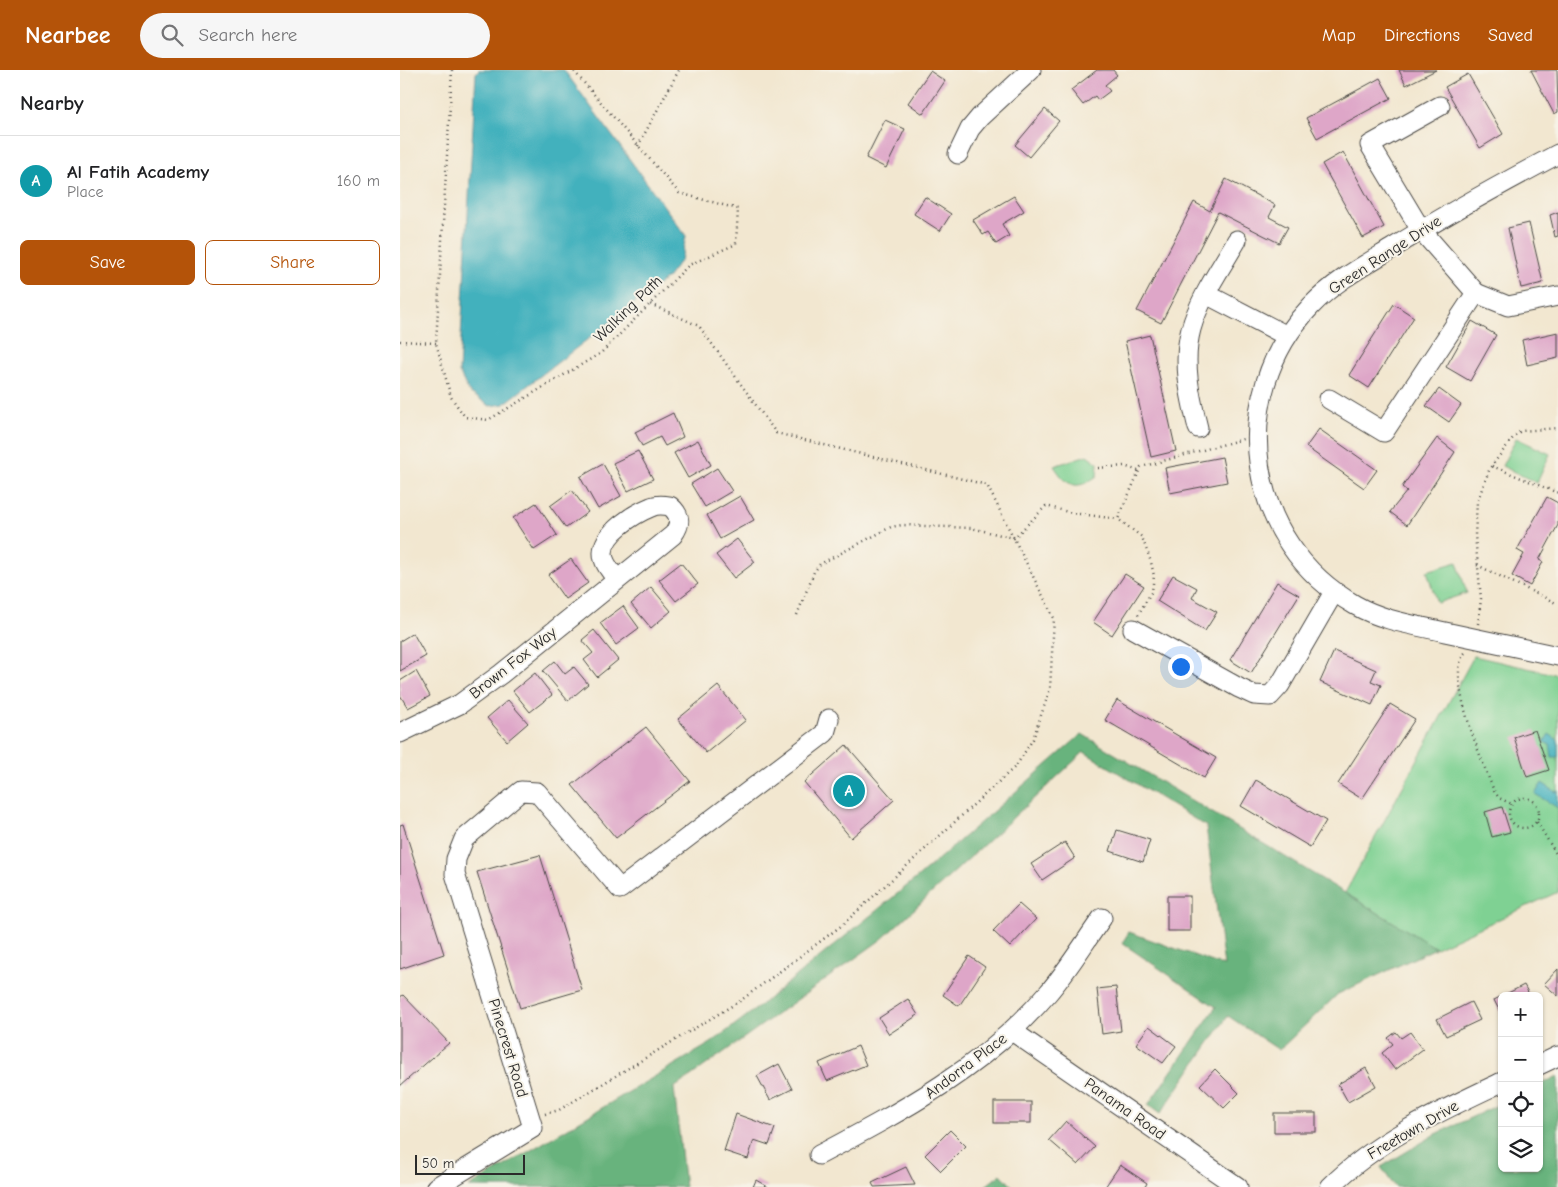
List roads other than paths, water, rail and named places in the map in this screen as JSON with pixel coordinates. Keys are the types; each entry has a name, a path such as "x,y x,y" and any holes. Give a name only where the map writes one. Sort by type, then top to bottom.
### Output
{"street":[{"path":"958,154 970,129 980,116 1031,70"},
{"path":"1440,106 1370,145 1421,230 1476,292 1508,306 1558,296"},
{"name":"Green Range Drive","path":"1558,154 1421,230 1331,288 1311,306 1288,336 1271,366 1263,391 1257,437 1258,462 1263,487 1282,534 1303,562 1334,592 1356,606 1381,616 1558,655"},
{"path":"1198,428 1190,395 1187,360 1191,329 1206,294 1236,240"},
{"path":"1329,399 1384,432 1476,292"},
{"path":"1206,294 1288,336"},
{"name":"Brown Fox Way","path":"400,734 460,704 501,674 617,580"},
{"path":"1133,629 1239,688 1254,695 1270,696 1280,685 1334,592"},
{"name":"Pinecrest Road","path":"436,1187 531,1122 455,874 456,859 464,840 521,791 538,792 620,889 825,733 829,719"},
{"name":"Andorra Place","path":"819,1155 907,1109 973,1065 1012,1031 1049,992 1102,918"},
{"name":"Panama Road","path":"1012,1031 1238,1187"},
{"path":"1543,1063 1558,1056"},
{"name":"Freetown Drive","path":"1330,1187 1368,1154 1396,1136 1498,1084"}],"water":[{"path":"479,70 564,70 686,236 681,260 667,278 504,404 490,406 469,392 459,372 476,73"},
{"path":"1549,734 1558,740 1558,757 1552,757 1550,745 1544,742"},
{"path":"1542,783 1556,792 1558,790 1558,808 1535,794"}],"place":[{"name":"Al Fatih Academy","path":"849,791"}]}
